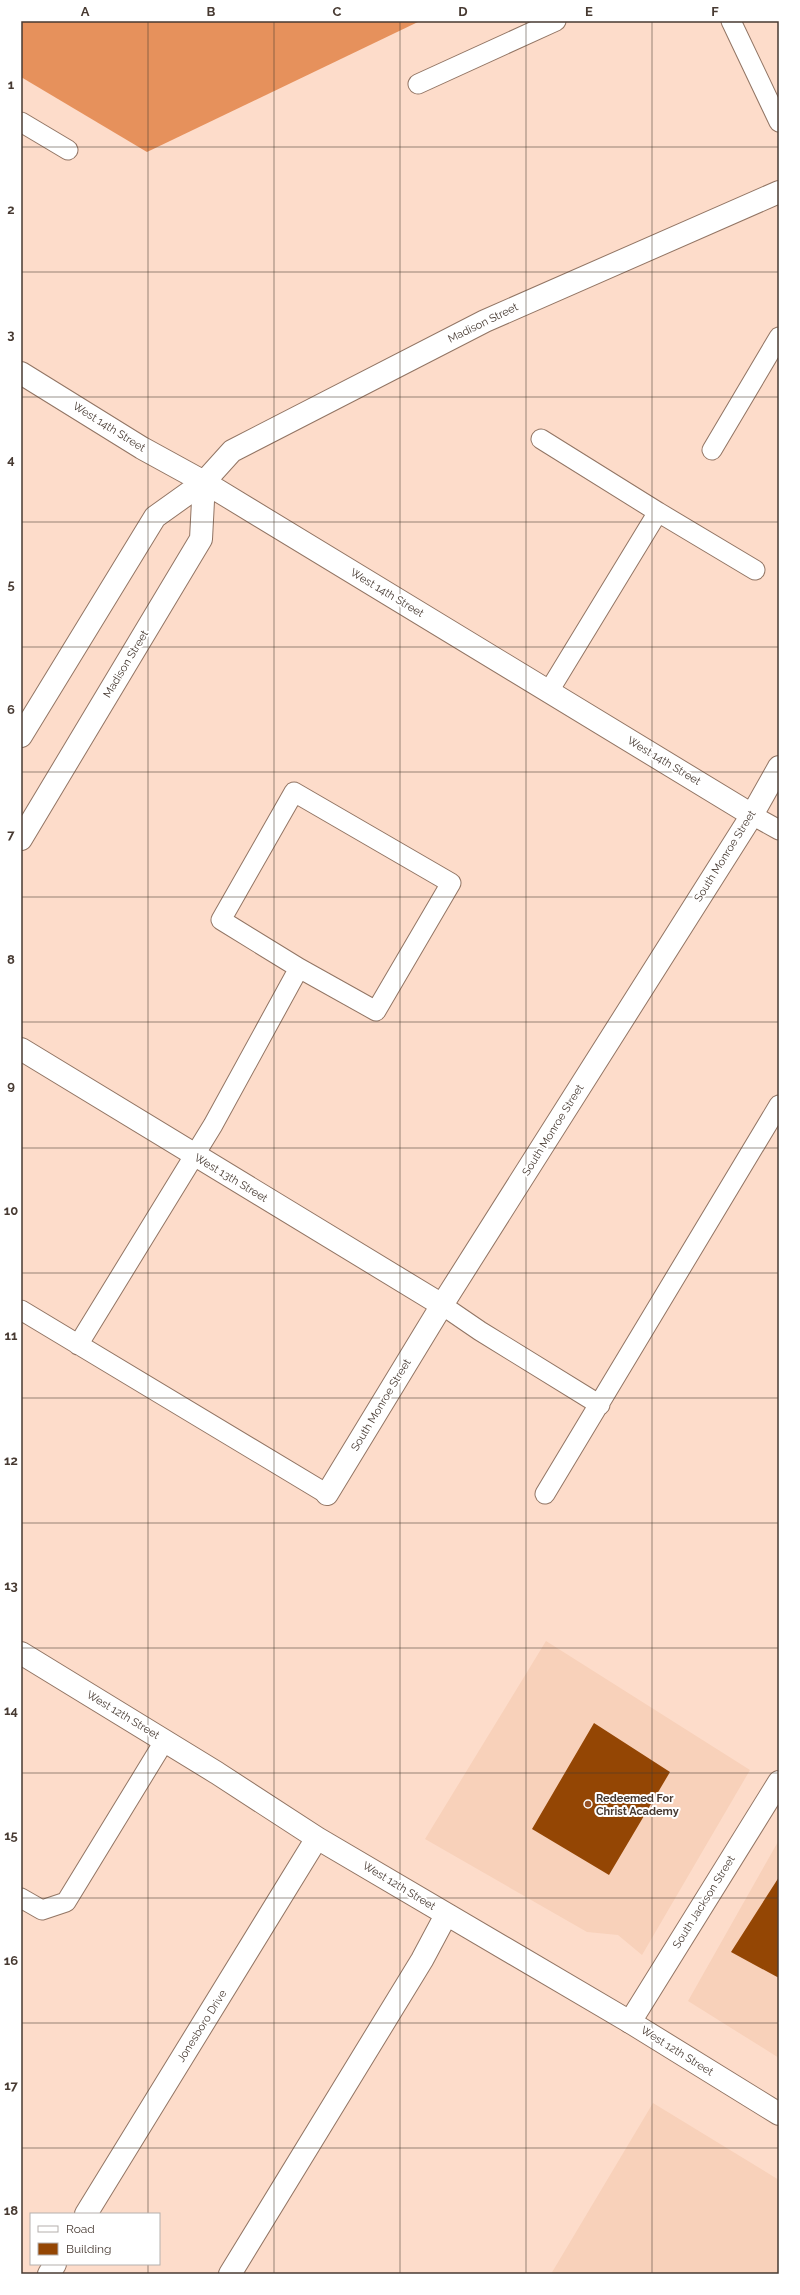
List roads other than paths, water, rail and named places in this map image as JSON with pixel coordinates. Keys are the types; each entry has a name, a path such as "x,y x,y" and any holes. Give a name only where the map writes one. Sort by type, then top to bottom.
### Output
{"street":[{"name":"Madison Street","path":"21,736 155,517 204,482 232,451 485,321 779,192"},
{"name":"West 14th Street","path":"21,373 142,448 204,482 752,815"},
{"name":"Madison Street","path":"21,839 201,539 204,482"},
{"name":"South Monroe Street","path":"328,1494 442,1305 752,815 779,767"},
{"name":"West 13th Street","path":"21,1049 442,1305"},
{"name":"West 12th Street","path":"21,1653 164,1740 317,1838 630,2022 779,2114"},
{"name":"South Jackson Street","path":"630,2022 779,1782"},
{"name":"Jonesboro Drive","path":"87,2213 317,1838"},
{"path":"230,2274 422,1960 446,1915"},
{"path":"49,2274 55,2265"}],"lane":[{"path":"418,84 556,21"},
{"path":"731,21 779,122"},
{"path":"21,122 68,150"},
{"path":"712,450 779,337"},
{"path":"541,439 755,570"},
{"path":"549,691 658,512"},
{"path":"294,792 450,884 376,1012 299,968 221,920 294,792"},
{"path":"752,815 779,830"},
{"path":"78,1345 194,1155 299,968"},
{"path":"545,1494 600,1405 779,1105"},
{"path":"442,1305 480,1331 600,1405"},
{"path":"21,1310 328,1494"},
{"path":"21,1898 42,1910 66,1902 164,1740"}],"place":[{"name":"Redeemed For Christ Academy","path":"588,1804"}]}
